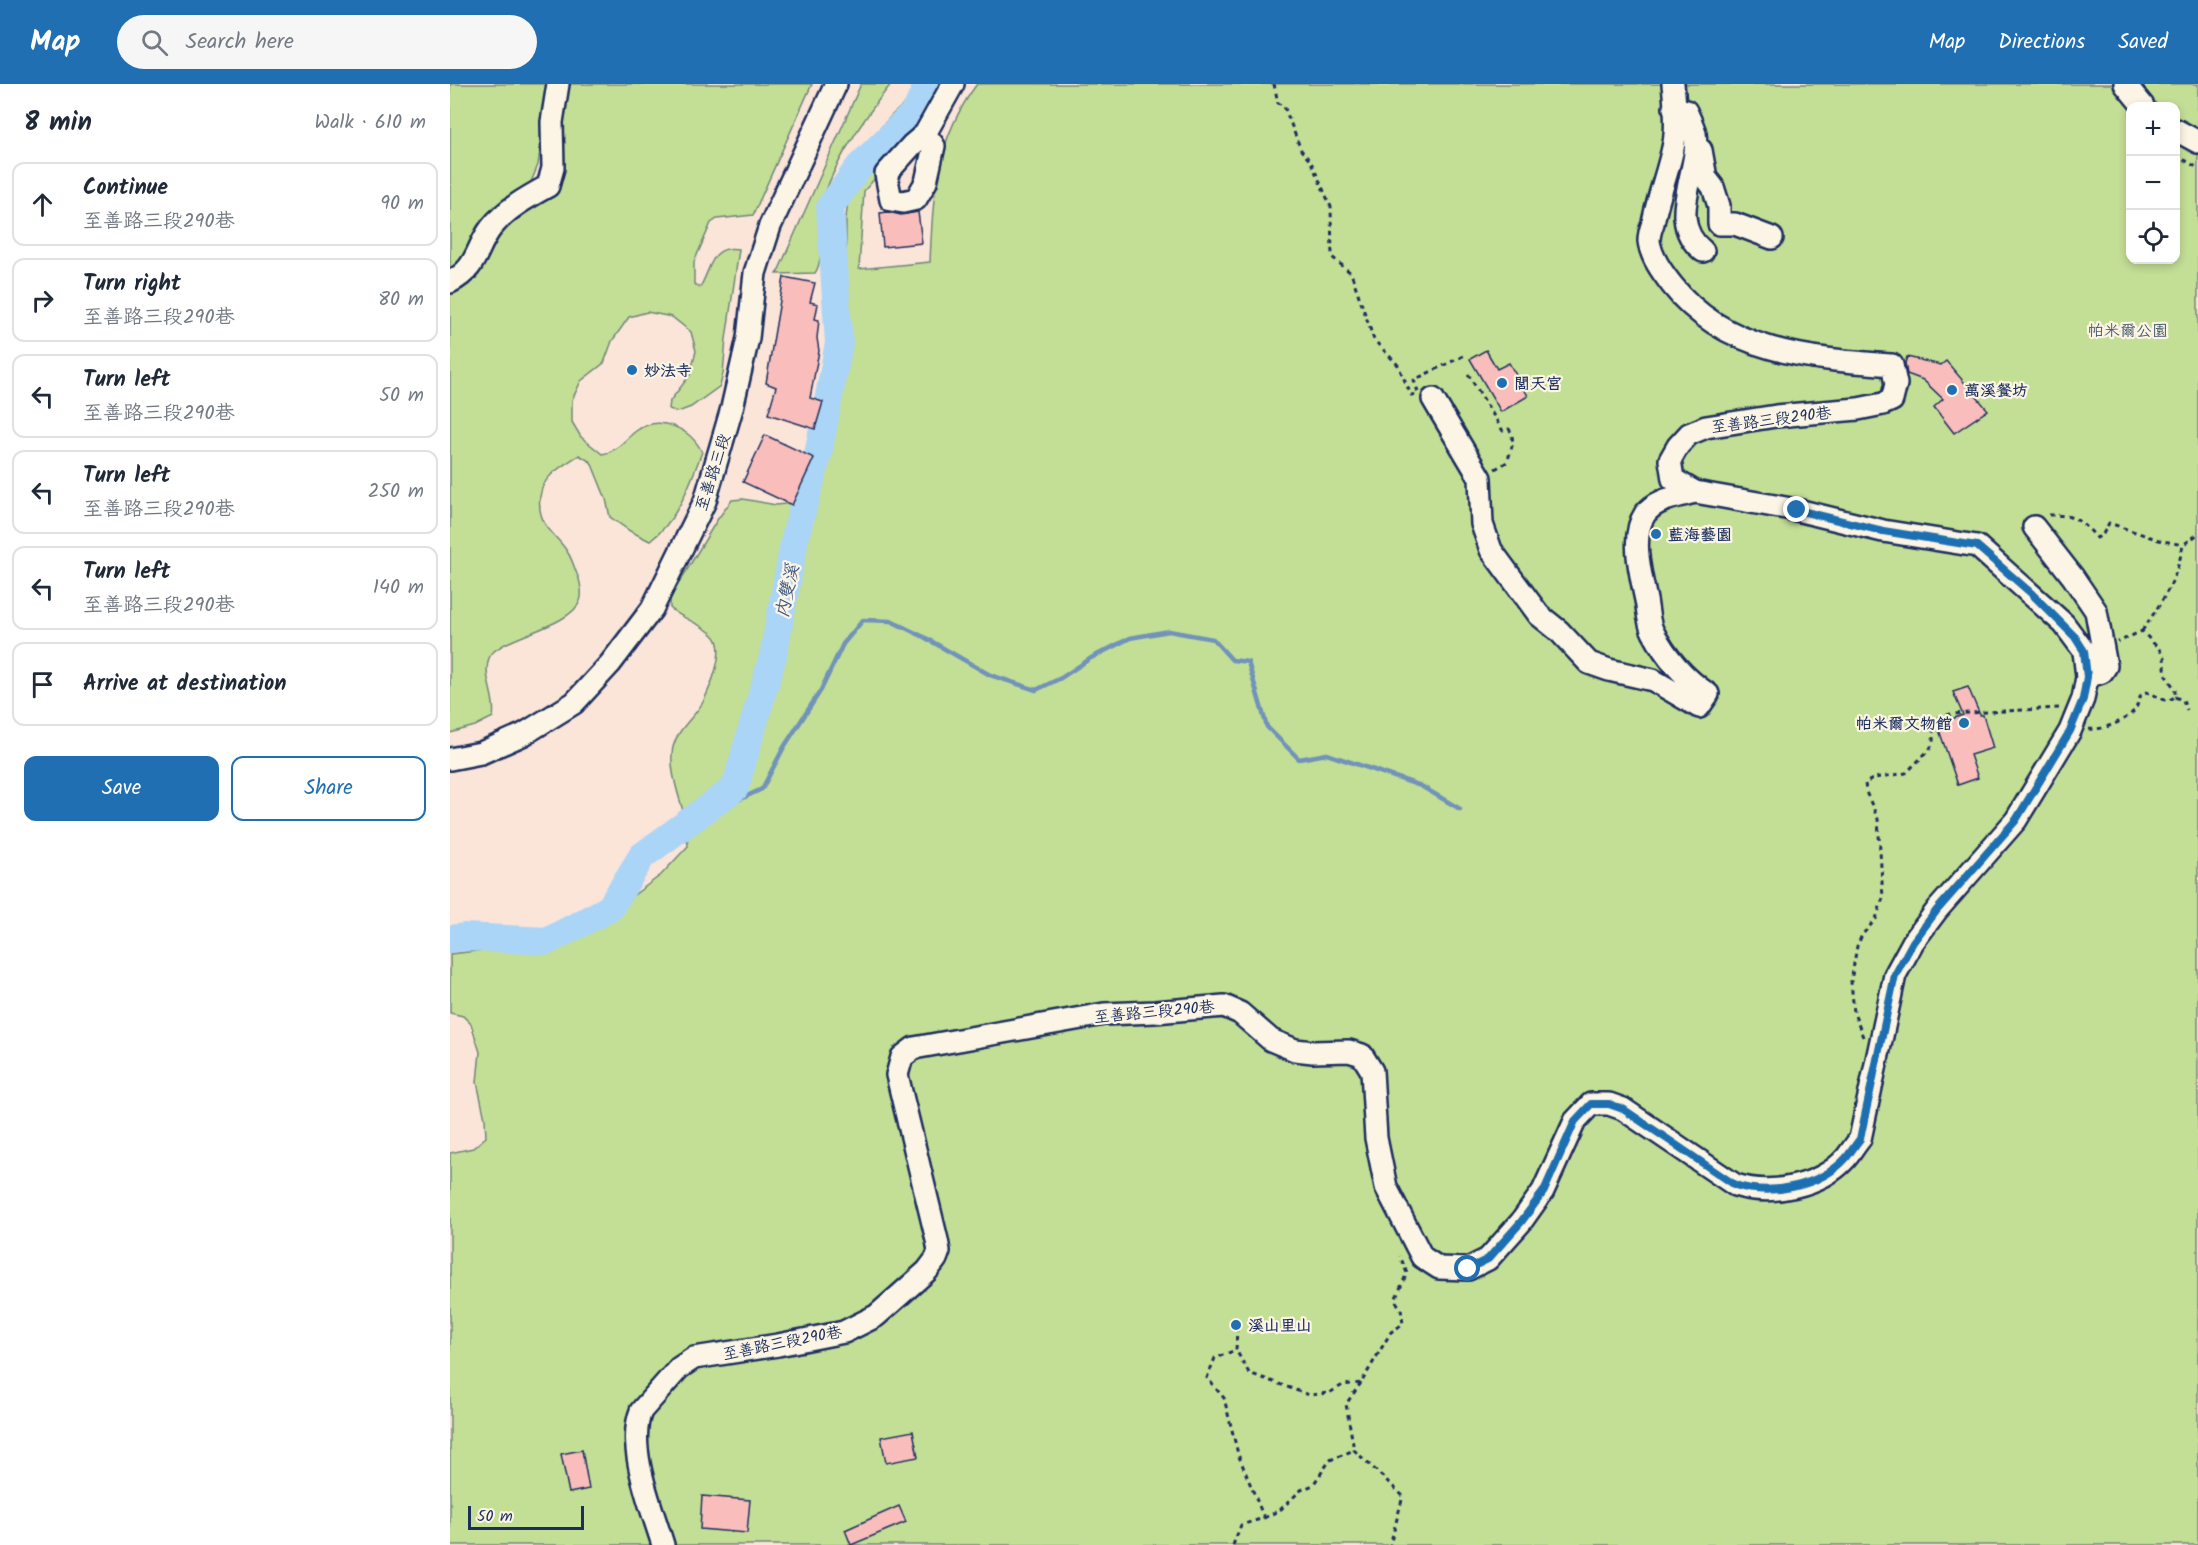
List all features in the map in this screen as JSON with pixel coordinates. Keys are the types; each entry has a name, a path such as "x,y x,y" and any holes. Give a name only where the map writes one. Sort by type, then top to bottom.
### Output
{"street":[{"path":"450,282 466,273 491,228 519,202 548,186 553,168 552,122 558,84"},
{"name":"至善路三段","path":"450,759 481,753 524,734 574,703 610,664 652,609 705,501 732,408 748,338 754,273 770,226 836,84"},
{"path":"926,134 953,84"},
{"name":"至善路三段290巷","path":"663,1545 637,1456 637,1419 641,1411 679,1368 694,1358 844,1332 876,1316 927,1271 936,1260 939,1251 937,1240 897,1075 902,1057 914,1048 1104,1014 1224,1006 1240,1013 1271,1040 1295,1050 1349,1051 1362,1055 1372,1071 1376,1138 1386,1187 1422,1257 1439,1268 1468,1269 1488,1259 1521,1222 1544,1191 1575,1121 1591,1104 1609,1104 1623,1109 1735,1185 1747,1189 1771,1191 1810,1181 1829,1172 1845,1159 1860,1139 1895,975 1913,942 1937,910 2016,820 2070,731 2083,699 2087,677 2084,651 2075,637 2048,609 1977,546 1883,531 1797,510 1695,492 1673,479 1671,460 1678,446 1689,434 1706,427 1776,416 1858,409 1883,404 1892,400 1896,384 1892,365 1832,360 1779,351 1733,334 1703,317 1676,290 1653,256 1649,240 1674,141 1673,84"},
{"path":"2125,84 2140,102"},
{"path":"1674,108 1686,111 1695,132 1703,154 1706,178 1713,188 1719,206 1719,224 1736,224 1773,238"},
{"path":"1695,132 1694,155 1684,210 1689,236 1703,251"},
{"path":"2180,133 2198,142"},
{"path":"1426,396 1480,478 1482,524 1491,550 1539,615 1559,631 1589,663 1653,680 1699,707 1708,694 1692,683 1673,664 1652,629 1637,555 1639,525 1645,513 1658,502 1695,492"},
{"path":"2034,527 2096,611 2106,666 2102,672 2087,677"}],"path":[{"path":"1274,84 1278,103 1284,106 1301,150 1311,162 1332,207 1332,257 1351,273 1374,340 1398,365 1412,395 1426,396"},
{"path":"2177,156 2198,168"},
{"path":"1414,380 1462,356"},
{"path":"1468,374 1503,430 1509,429 1513,435 1507,462 1480,478"},
{"path":"2034,527 2045,516 2068,515 2083,522 2097,538 2103,534 2109,523 2159,540 2183,545"},
{"path":"2103,645 2124,640 2142,631 2168,593 2178,569 2183,545 2198,534"},
{"path":"2142,631 2164,657 2166,676 2175,689 2175,697"},
{"path":"1881,1042 1863,1040 1854,1012 1851,981 1857,946 1862,934 1876,919 1883,898 1878,819 1866,792 1865,783 1875,778 1906,773 1930,749 1933,742 1934,719 1951,714 2059,708 2076,716 2090,729 2100,730 2135,711 2141,695 2147,692 2167,701 2175,697 2183,700 2187,710"},
{"path":"1390,1545 1403,1496 1354,1450 1346,1404 1391,1332 1402,1324 1401,1309 1395,1300 1407,1273 1398,1253"},
{"path":"1237,1328 1236,1350 1250,1372 1309,1395 1329,1393 1343,1385 1361,1383"},
{"path":"1236,1350 1215,1358 1207,1378 1224,1398 1238,1454 1263,1518"},
{"path":"1233,1545 1241,1525 1280,1510 1301,1490 1312,1485 1330,1460 1354,1450"}],"green space":[{"path":"450,84 546,84 545,113 538,165 531,182 517,192 461,265 450,270"},
{"path":"570,84 812,84 753,215 717,219 711,223 694,262 694,284 700,287 717,254 729,248 739,249 720,386 691,407 678,412 669,409 670,401 690,375 696,351 691,332 672,317 647,312 629,317 612,341 604,363 581,381 572,400 572,422 581,437 602,454 616,448 636,431 654,424 673,426 690,436 702,452 676,512 650,541 610,517 606,499 591,462 579,455 552,474 541,491 540,511 545,524 571,558 580,583 580,601 562,618 504,644 494,651 487,665 493,717 475,726 450,733 450,289 508,223 521,212 550,198 562,174 562,117"},
{"path":"861,84 891,84 850,142 826,190 821,213 821,251 818,267 815,273 777,274"},
{"name":"帕米爾公園","path":"927,84 938,84 908,140 864,191 859,269 930,262 935,191 944,147 963,105 977,84 2198,84 2198,1545 450,1545 450,1153 473,1148 486,1137 485,1119 477,1082 480,1052 471,1024 463,1016 450,1013 450,954 539,944 597,922 661,875 688,846 685,819 673,774 673,747 682,729 706,696 716,670 719,651 715,637 670,608 670,598 717,520 732,500 743,499 776,505 812,501 819,484 846,347 846,218 851,174 865,145 893,114"}],"building":[{"path":"918,212 922,243 883,247 880,213 901,215"},
{"path":"784,277 815,283 810,302 818,304 815,319 819,320 817,338 819,351 810,398 823,402 815,429 768,414 776,387 766,383"},
{"name":"閭天宮","path":"1486,350 1497,369 1509,363 1528,396 1501,412 1470,359"},
{"name":"萬溪餐坊","path":"1907,357 1941,365 1946,361 1988,410 1954,433 1934,407 1943,399 1923,380 1907,374 1905,363"},
{"path":"765,435 814,458 792,505 743,482"},
{"path":"1968,687 1980,715 1983,715 1993,748 1970,755 1978,778 1958,785 1937,724 1963,715 1953,692"},
{"path":"913,1431 918,1457 886,1463 881,1437"},
{"path":"582,1450 589,1489 569,1493 561,1454"},
{"path":"702,1496 750,1500 747,1533 700,1529"},
{"path":"899,1506 906,1522 851,1545 845,1530"}],"waterway":[{"name":"內雙溪","path":"450,939 464,937 548,941 610,908 642,856 735,788 773,656 796,533 818,455 839,343 830,207 859,167 916,111 928,84"},
{"path":"685,825 762,789 784,747 821,690 843,644 863,620 891,621 990,675 1036,690 1130,638 1169,631 1213,639 1232,660 1248,662 1267,727 1299,759 1327,754 1421,786 1460,809"}],"place":[{"name":"妙法寺","path":"632,370"},
{"name":"閭天宮","path":"1502,383"},
{"name":"萬溪餐坊","path":"1952,390"},
{"name":"藍海藝園","path":"1656,534"},
{"name":"帕米爾文物館","path":"1964,723"},
{"name":"溪山里山","path":"1236,1325"}],"route":[{"path":"1468,1269 1488,1259 1521,1222 1544,1191 1575,1121 1591,1104 1609,1104 1623,1109 1735,1185 1747,1189 1771,1191 1810,1181 1829,1172 1845,1159 1860,1139 1895,975 1913,942 1937,910 2016,820 2070,731 2083,699 2087,677 2084,651 2064,624 1977,546 1883,531 1797,510"}]}
